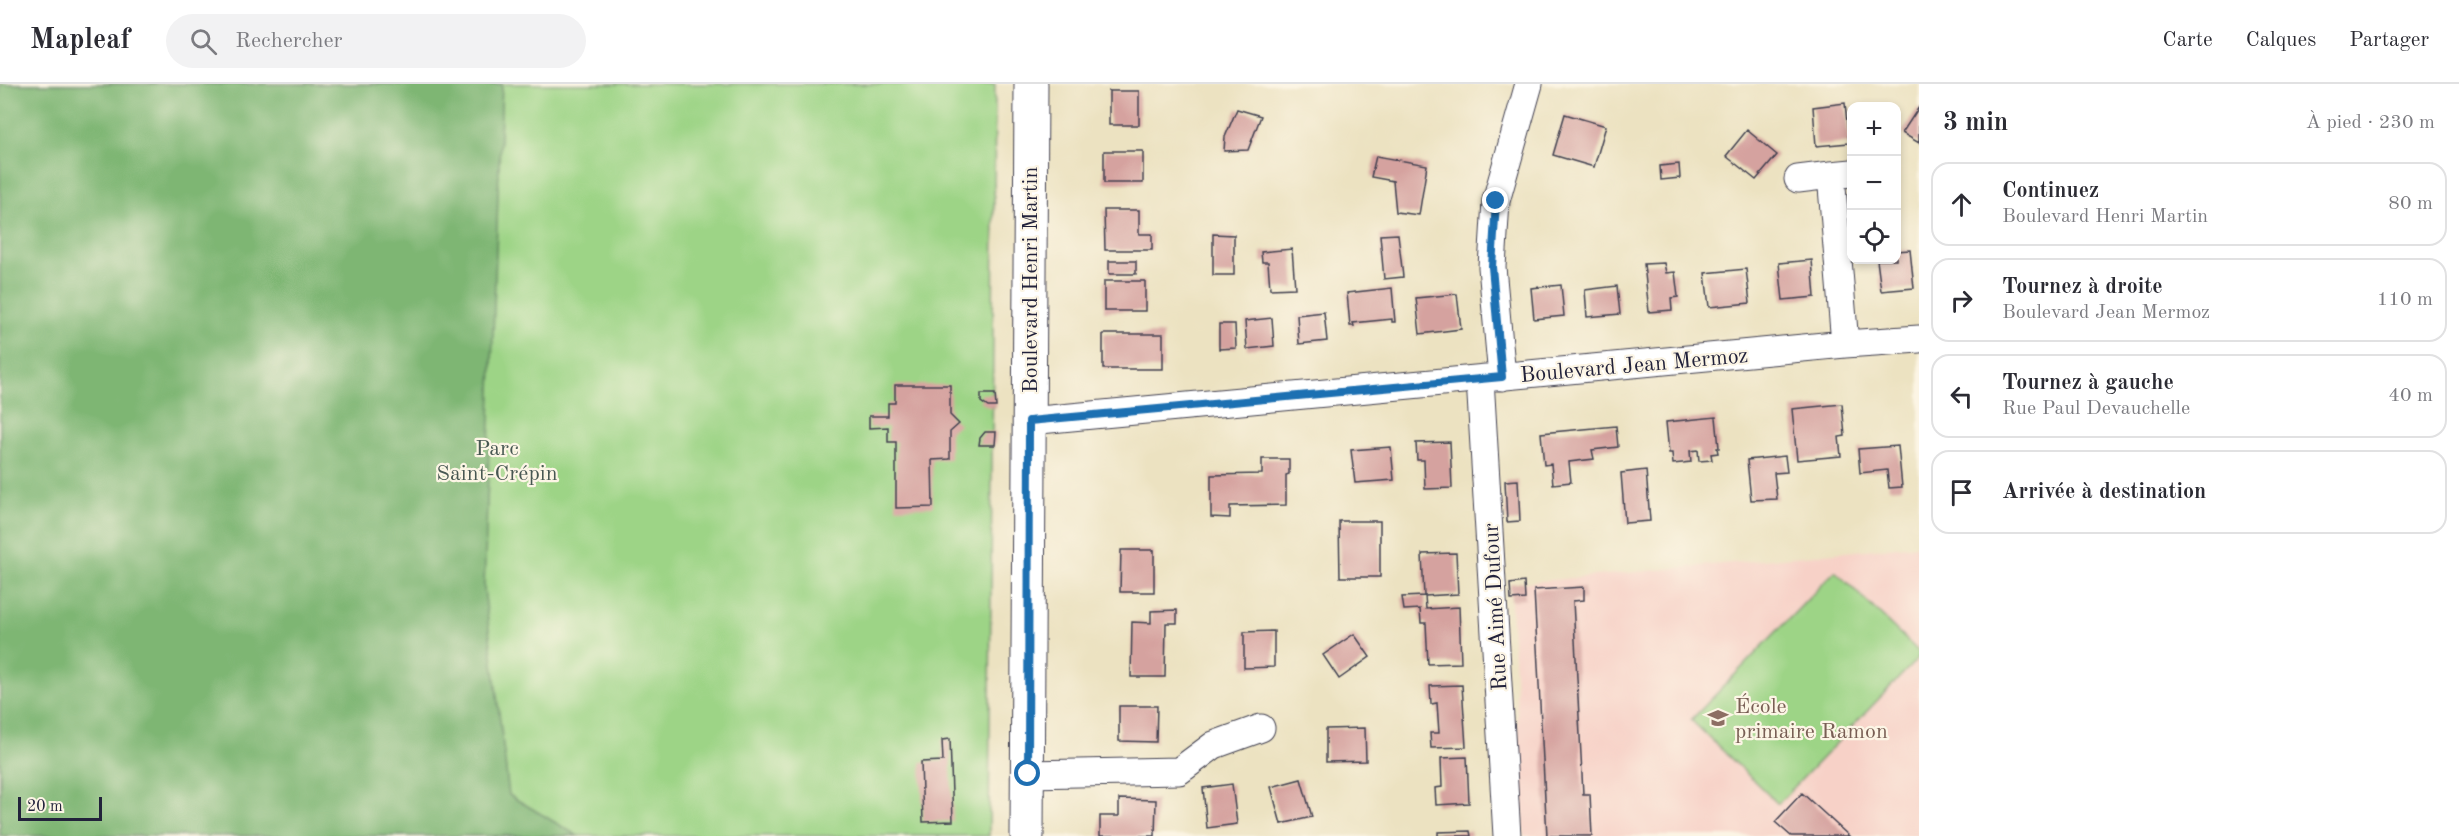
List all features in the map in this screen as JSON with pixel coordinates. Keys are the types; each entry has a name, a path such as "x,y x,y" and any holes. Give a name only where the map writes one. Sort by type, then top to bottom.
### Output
{"street":[{"name":"Boulevard Henri Martin","path":"1027,836 1031,84"},
{"name":"Rue Aimé Dufour","path":"1507,836 1491,378 1492,267 1496,201 1529,84"},
{"path":"1798,179 1841,174 1845,344"},
{"name":"Boulevard Jean Mermoz","path":"1029,421 1845,344 1919,339"},
{"path":"1028,774 1179,771 1214,745 1261,728"}],"shaded area":[{"name":"École primaire Ramon","path":"1919,545 1919,836 1524,836 1510,584"}],"green space":[{"name":"Parc Saint-Crépin","path":"0,84 995,84 989,836 0,836"},
{"path":"0,84 502,84 484,588 509,795 578,836 0,836"},
{"path":"1835,571 1919,652 1919,657 1778,804 1691,720"}],"building":[{"path":"1109,91 1139,91 1139,125 1109,125"},
{"path":"1845,103 1847,143 1816,146 1813,107"},
{"path":"1919,107 1919,143 1902,133"},
{"path":"1237,109 1261,116 1248,150 1224,151 1225,137"},
{"path":"1565,114 1606,126 1594,167 1553,155"},
{"path":"1747,130 1777,155 1756,180 1726,156"},
{"path":"1104,151 1143,151 1143,183 1104,183"},
{"path":"1376,156 1427,165 1419,215 1396,212 1393,181 1371,177"},
{"path":"1679,164 1680,178 1661,180 1660,166"},
{"path":"1104,210 1139,210 1139,234 1152,234 1152,250 1105,250"},
{"path":"1213,234 1234,235 1234,275 1213,275"},
{"path":"1398,234 1403,277 1384,279 1380,235"},
{"path":"1292,249 1295,288 1270,289 1268,262 1262,262 1261,252"},
{"path":"1910,250 1914,288 1881,291 1878,264 1901,264 1901,251"},
{"path":"1812,260 1815,297 1783,300 1779,263"},
{"path":"1109,261 1136,261 1136,274 1109,274"},
{"path":"1664,263 1666,273 1675,272 1678,297 1671,298 1672,310 1649,312 1644,264"},
{"path":"1746,269 1750,303 1709,307 1705,273"},
{"path":"1104,281 1145,281 1145,311 1104,311"},
{"path":"1561,285 1564,316 1534,319 1531,288"},
{"path":"1617,286 1620,314 1587,317 1585,290"},
{"path":"1392,288 1395,322 1392,322 1392,319 1353,323 1354,326 1350,326 1347,293"},
{"path":"1457,294 1461,329 1420,334 1416,298"},
{"path":"1324,312 1327,341 1299,344 1297,315"},
{"path":"1272,318 1274,346 1247,349 1245,321"},
{"path":"1219,324 1235,324 1236,348 1219,349"},
{"path":"1103,334 1163,334 1163,369 1103,369"},
{"path":"895,385 950,385 950,415 959,424 950,432 950,459 932,460 933,507 896,508 896,442 888,442 888,427 869,428 869,416 888,416 888,403 895,403"},
{"path":"981,394 995,394 996,407 988,407 981,402"},
{"path":"1842,404 1845,436 1839,437 1841,456 1797,460 1792,409"},
{"path":"1716,417 1719,448 1717,448 1718,453 1711,454 1712,460 1699,461 1698,450 1690,451 1691,462 1673,464 1672,453 1669,453 1666,422"},
{"path":"1616,426 1618,447 1592,450 1594,459 1569,462 1571,482 1553,484 1551,464 1544,465 1541,433"},
{"path":"985,432 996,432 995,445 979,445 980,438"},
{"path":"1450,442 1452,488 1425,489 1424,460 1417,460 1416,443"},
{"path":"1898,446 1902,487 1889,488 1887,470 1860,473 1858,449"},
{"path":"1391,447 1394,480 1355,483 1351,450"},
{"path":"1785,456 1787,472 1774,473 1777,499 1751,500 1747,460"},
{"path":"1262,459 1289,459 1289,474 1286,475 1286,505 1230,506 1230,518 1211,517 1211,475 1262,474"},
{"path":"1646,470 1650,521 1625,523 1621,473"},
{"path":"1518,480 1520,521 1507,522 1505,481"},
{"path":"1339,521 1380,521 1380,577 1340,577"},
{"path":"1121,550 1154,550 1154,592 1120,592"},
{"path":"1456,553 1458,594 1425,596 1426,609 1459,607 1461,663 1428,664 1426,623 1421,623 1420,609 1404,610 1402,597 1424,596 1422,554"},
{"path":"1524,582 1525,599 1511,600 1510,584"},
{"path":"1584,587 1584,600 1573,601 1583,794 1590,794 1592,836 1547,836 1534,590"},
{"path":"1177,610 1177,623 1166,623 1165,677 1131,677 1132,622 1151,623 1151,611"},
{"path":"1274,631 1274,667 1244,668 1244,632"},
{"path":"1354,634 1370,657 1339,679 1323,655"},
{"path":"1462,685 1466,747 1431,748 1430,733 1439,733 1437,703 1431,704 1430,686"},
{"path":"1119,706 1157,706 1156,742 1119,741"},
{"path":"1365,728 1366,761 1326,762 1326,729"},
{"path":"950,739 953,821 923,822 921,762 943,761 942,740"},
{"path":"1467,757 1469,803 1436,805 1435,788 1442,787 1441,758"},
{"path":"1301,779 1312,817 1281,824 1271,787"},
{"path":"1232,784 1237,824 1207,828 1203,788"},
{"path":"1802,793 1849,836 1791,836 1775,822"},
{"path":"1119,799 1156,800 1155,836 1100,836 1100,816 1119,816"},
{"path":"1470,831 1471,836 1438,836 1438,832"}],"place":[{"name":"École primaire Ramon","path":"1718,718"}],"route":[{"path":"1028,774 1029,421 1502,377 1492,267 1496,201"}]}
